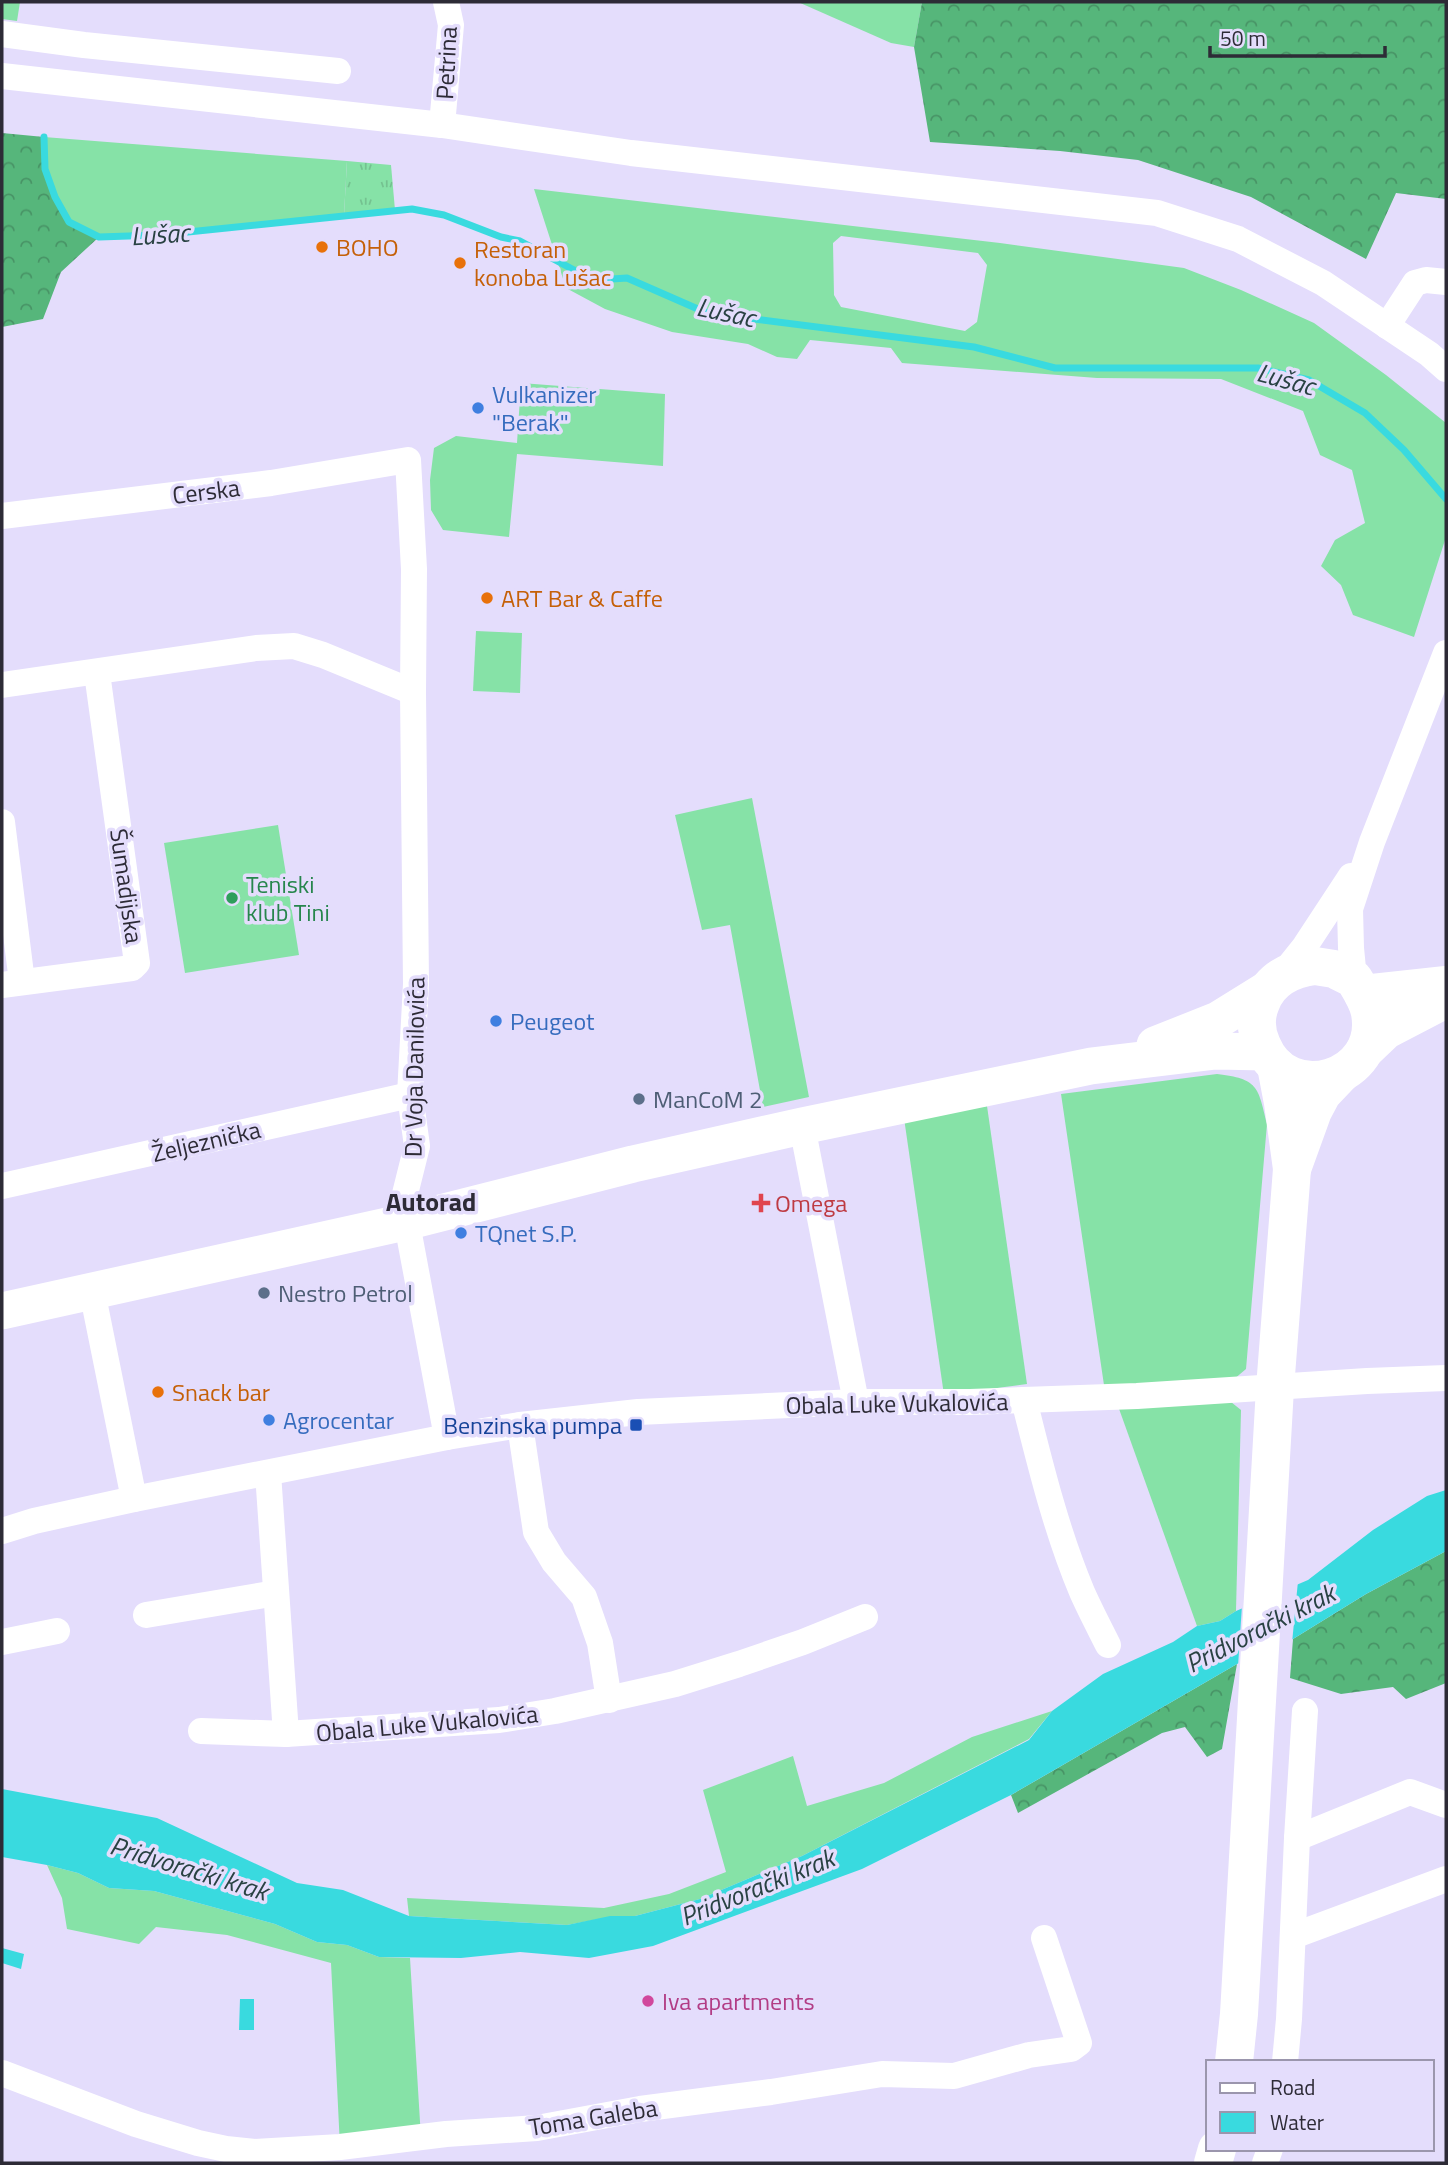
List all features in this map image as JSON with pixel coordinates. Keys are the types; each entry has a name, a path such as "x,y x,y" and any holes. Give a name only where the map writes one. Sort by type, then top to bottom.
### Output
{"main road":[{"path":"1234,2060 1275,1388 1292,1169 1283,1103 1270,1059 1258,1037 1260,1004 1274,984 1296,969 1315,966 1334,969 1359,986 1390,989 1446,985"},
{"path":"1270,1059 1290,1075 1307,1080 1324,1080 1353,1062 1371,1031 1370,1012 1359,986"},
{"path":"1292,1169 1322,1094 1386,1030 1446,999"}],"street":[{"name":"Petrina","path":"442,125 451,25 446,2"},
{"path":"2,34 338,71"},
{"path":"2,76 442,125 631,153 1157,213 1238,239 1323,283 1429,354 1446,369"},
{"path":"1387,326 1415,283 1426,280 1446,282"},
{"name":"Cerska","path":"2,516 271,483 408,460"},
{"name":"Dr Voja Danilovića","path":"408,460 414,569 416,984 410,1096 417,1146 403,1202 447,1437"},
{"path":"2,685 256,648 294,646 324,655 413,692"},
{"path":"1359,986 1351,948 1350,909 1446,653"},
{"name":"Šumadijska","path":"12,983 132,968 137,963 97,673"},
{"path":"2,822 12,983"},
{"path":"1091,1066 1218,1020 1274,984 1305,946 1373,842"},
{"path":"2,1311 405,1222 633,1164 1091,1066 1216,1051 1270,1059"},
{"name":"Željeznička","path":"2,1186 410,1096"},
{"path":"802,1126 856,1402"},
{"path":"92,1291 134,1499"},
{"name":"Obala Luke Vukalovića","path":"2,1531 34,1521 134,1499 447,1437 520,1425 638,1412 856,1402 1137,1396 1446,1378"},
{"path":"1024,1400 1042,1473 1064,1543 1108,1645"},
{"path":"520,1425 536,1532 554,1563 584,1597 600,1643 609,1700"},
{"name":"Obala Luke Vukalovića","path":"268,1473 286,1734"},
{"path":"146,1615 276,1592"},
{"name":"Obala Luke Vukalovića","path":"201,1731 286,1734 499,1720 609,1700 675,1684 803,1642 865,1617"},
{"path":"2,1642 57,1631"},
{"path":"1284,2060 1289,2019 1305,1711"},
{"path":"1297,1839 1410,1792 1446,1805"},
{"path":"1293,1936 1446,1879"},
{"name":"Toma Galeba","path":"2,2073 136,2124 198,2144 255,2152 351,2146 446,2134 537,2128 640,2109 882,2074 954,2076 1029,2054 1071,2049 1079,2043 1044,1938"}],"green space":[{"path":"2,2 20,2 17,21 2,19"},
{"path":"798,2 922,2 914,47 891,43"},
{"path":"922,2 1446,2 1446,199 1396,193 1366,259 1251,197 1138,160 1060,151 930,142 914,47"},
{"path":"2,133 44,137 45,169 55,197 69,222 99,237 61,272 43,319 2,327"},
{"path":"44,137 347,161 344,215 159,235 99,237 69,222 55,197 45,169"},
{"path":"347,161 391,165 395,210 344,215"},
{"path":"534,189 1000,243 1184,268 1241,290 1314,323 1446,423 1446,537 1414,637 1353,615 1341,585 1321,566 1335,540 1365,523 1352,470 1320,455 1303,411 1221,379 1097,378 902,363 891,348 810,340 797,359 777,357 748,344 672,332 605,309 566,288","holes":["841,236 978,253 987,265 977,322 965,331 841,307 834,295 833,243"]},
{"path":"521,383 665,394 663,466 517,454 509,537 443,530 431,510 430,480 434,448 456,436 517,443"},
{"path":"476,631 522,633 520,693 473,691"},
{"path":"752,798 809,1097 763,1107 730,925 702,930 675,815"},
{"name":"Teniski klub Tini","path":"278,825 299,955 185,973 164,843"},
{"path":"1217,1074 1241,1079 1254,1087 1267,1124 1246,1369 1233,1380 1104,1385 1061,1094"},
{"path":"987,1106 1027,1384 944,1395 904,1118"},
{"path":"1231,1402 1241,1410 1236,1611 1220,1621 1197,1626 1118,1406"},
{"path":"1446,1551 1446,1683 1406,1699 1393,1687 1341,1694 1290,1678 1293,1639 1366,1594"},
{"path":"1237,1664 1222,1749 1207,1757 1185,1727 1162,1733 1018,1813 1011,1795"},
{"path":"1052,1711 1029,1739 802,1856 700,1899 635,1916 610,1917 567,1925 409,1916 407,1898 604,1908 669,1894 726,1872 703,1790 793,1756 807,1806 884,1783 972,1737"},
{"path":"47,1865 78,1873 109,1888 154,1891 275,1924 317,1942 347,1945 379,1957 410,1958 421,2138 340,2147 331,1963 227,1935 156,1927 139,1944 67,1929 62,1898"}],"water":[{"name":"Pridvorački krak","path":"1446,1490 1446,1551 1366,1594 1293,1639 1237,1664 1011,1795 862,1869 653,1946 589,1958 520,1952 461,1958 379,1957 347,1945 317,1942 275,1924 154,1891 109,1888 78,1873 2,1857 2,1789 157,1818 297,1883 343,1890 409,1916 567,1925 610,1916 635,1916 700,1899 802,1856 1029,1740 1052,1711 1103,1674 1173,1642 1197,1626 1220,1621 1236,1611 1308,1580 1373,1530 1427,1496"},
{"path":"2,1948 24,1954 21,1969 2,1963"},
{"path":"240,1999 254,1999 254,2030 239,2030"}],"pier":[{"path":"1298,1581 1292,1643 1238,1667 1242,1605"}],"waterway":[{"name":"Lušac","path":"44,137 45,169 55,197 69,222 99,237 159,235 412,209 444,215 501,237 520,241 597,280 627,278 707,313 974,347 1055,368 1258,368 1309,380 1365,413 1404,450 1446,499"}],"place":[{"name":"BOHO","path":"322,247"},
{"name":"Restoran konoba Lušac","path":"460,263"},
{"name":"Vulkanizer \"Berak\"","path":"478,408"},
{"name":"ART Bar & Caffe","path":"487,598"},
{"name":"Teniski klub Tini","path":"232,898"},
{"name":"Peugeot","path":"496,1021"},
{"name":"ManCoM 2","path":"639,1099"},
{"name":"Omega","path":"761,1203"},
{"name":"TQnet S.P.","path":"461,1233"},
{"name":"Nestro Petrol","path":"264,1293"},
{"name":"Snack bar","path":"158,1392"},
{"name":"Agrocentar","path":"269,1420"},
{"name":"Benzinska pumpa","path":"636,1425"},
{"name":"Iva apartments","path":"648,2001"}],"district":[{"name":"Autorad","path":"431,1201"}]}
